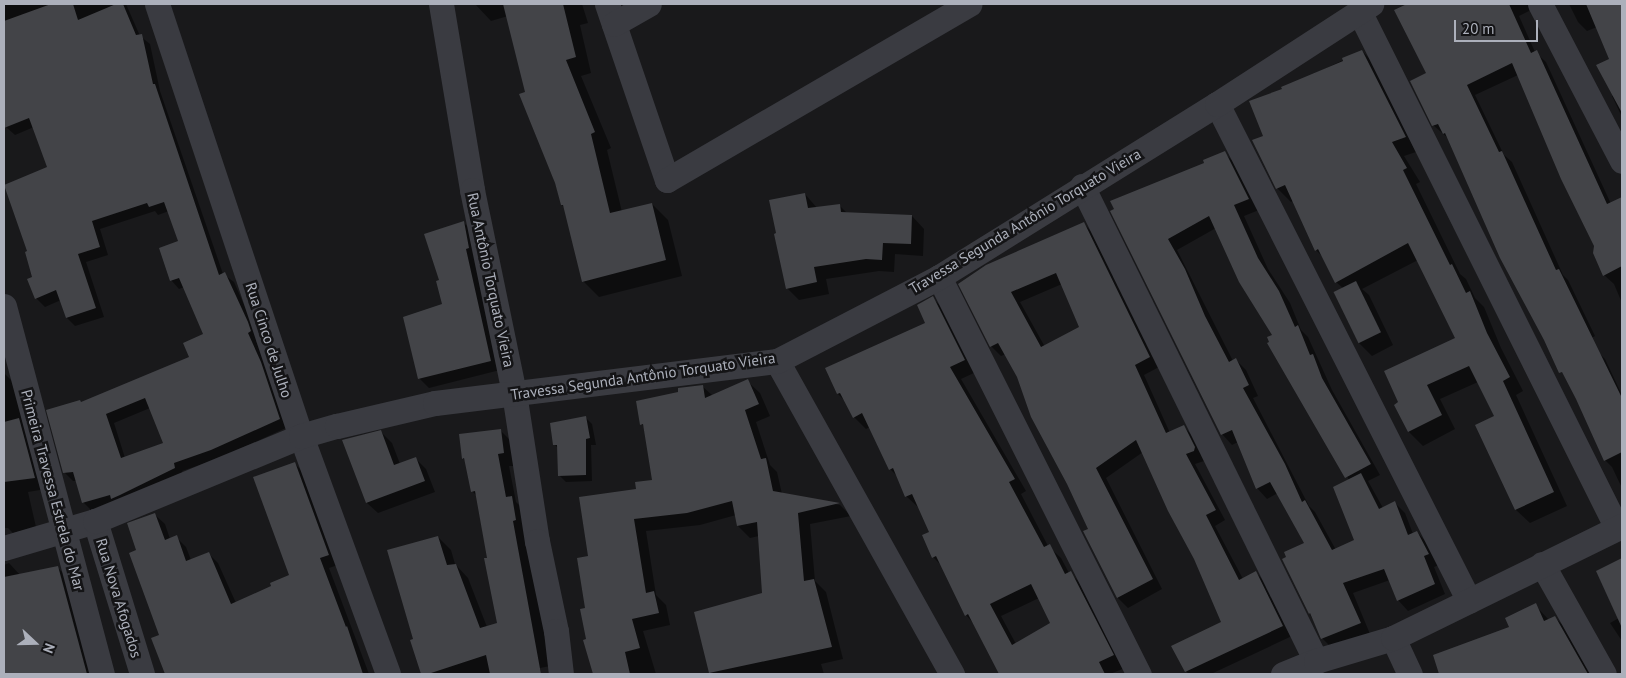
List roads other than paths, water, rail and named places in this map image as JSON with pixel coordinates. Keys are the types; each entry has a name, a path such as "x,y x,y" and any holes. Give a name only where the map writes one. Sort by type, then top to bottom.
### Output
{"street":[{"name":"Rua Cinco de Julho","path":"157,4 301,436 388,674"},
{"name":"Rua Antônio Torquato Vieira","path":"440,4 472,190 514,393 537,541 556,631 561,674"},
{"path":"650,4 611,14 667,180 970,4"},
{"path":"1540,4 1622,161"},
{"name":"Travessa Segunda Antônio Torquato Vieira","path":"4,548 96,521 301,436 435,403 776,360 939,276 1217,104 1365,7"},
{"path":"1283,674 1316,661 1393,638 1620,527 1365,7"},
{"path":"1217,104 1469,601"},
{"path":"1082,186 1316,661"},
{"path":"939,276 1139,674"},
{"name":"Primeira Travessa Estrela do Mar","path":"4,306 10,351 64,531 102,674"},
{"path":"776,360 952,674"},
{"name":"Rua Nova Afogados","path":"96,521 142,674"},
{"path":"1542,564 1604,674"},
{"path":"1393,638 1410,674"}]}
